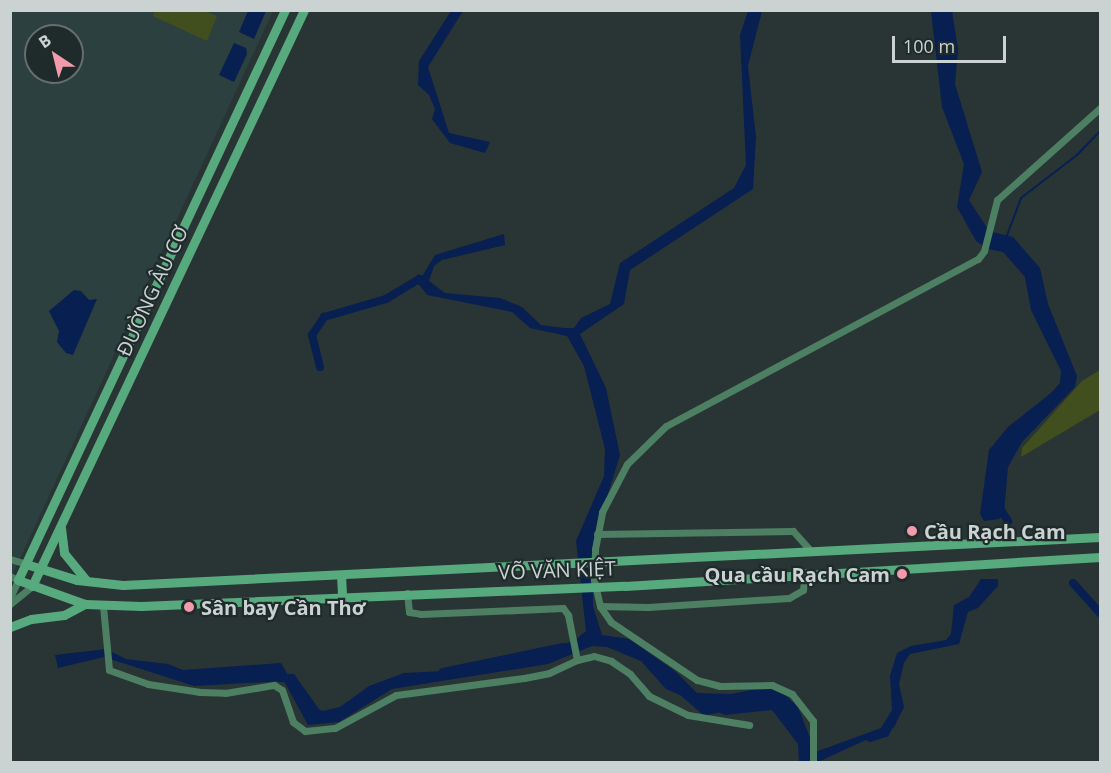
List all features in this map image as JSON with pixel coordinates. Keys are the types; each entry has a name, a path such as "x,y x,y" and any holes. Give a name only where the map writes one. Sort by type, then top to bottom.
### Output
{"main road":[{"name":"ĐƯỜNG ÂU CƠ","path":"14,578 26,564 96,422 285,10"},
{"name":"ĐƯỜNG ÂU CƠ","path":"32,586 304,10"},
{"path":"96,422 107,427"},
{"path":"61,526 68,561 83,579 94,583"},
{"name":"VÕ VĂN KIỆT","path":"26,564 94,583 123,585 628,563 720,553 1101,537"},
{"name":"VÕ VĂN KIỆT","path":"14,578 85,604 103,606 522,588 625,586 805,572 1101,557"},
{"path":"341,575 342,597"},
{"path":"10,627 31,619 64,615 85,604"}],"street":[{"path":"813,762 815,747 813,721 804,704 792,694 772,685 720,686 690,677 611,622 600,606 594,580 597,534 602,512 627,464 666,426 705,402 972,262 984,251 995,205 1002,195 1101,108"},
{"path":"597,534 793,531 810,550"},
{"path":"10,559 26,564"},
{"path":"600,606 648,607 789,598 803,590 805,572"},
{"path":"10,597 14,578"},
{"path":"10,604 32,586"},
{"path":"407,593 409,612 421,614 489,614 561,607 568,615 576,657"},
{"path":"103,606 109,670 177,690 225,693 274,685 282,690 293,722 311,732 335,728 396,695 524,678 549,673 576,657 594,656 611,661 630,674 649,696 671,708 749,725"}],"shaded area":[{"path":"11,11 273,11 11,578"}],"green space":[{"path":"156,10 204,11 217,16 207,41 153,16"},
{"path":"1100,370 1100,410 1021,457 1022,448 1082,381"}],"water":[{"path":"248,11 266,11 254,39 239,32"},
{"path":"451,11 463,11 428,67 449,133 490,142 485,153 450,143 432,119 435,109 429,95 418,85 419,61"},
{"path":"748,11 762,11 748,66 756,137 753,189 630,270 624,304 580,334 606,388 620,455 593,543 593,606 602,635 629,639 675,671 697,693 731,694 767,687 786,696 798,707 810,738 810,754 881,728 892,710 890,676 897,653 911,646 946,640 951,634 954,605 969,597 981,579 998,579 998,586 978,608 968,612 959,644 910,654 904,663 899,684 904,707 894,727 818,762 799,762 798,744 772,710 725,715 666,689 641,661 607,647 592,646 548,664 392,689 339,722 308,725 284,681 194,686 104,657 58,668 55,655 106,649 126,659 168,664 183,670 281,663 305,704 323,711 340,707 369,686 404,673 465,670 528,658 575,640 586,631 576,541 604,476 605,449 584,366 567,336 530,328 512,312 427,295 418,283 435,255 504,234 505,245 442,260 434,266 429,281 445,293 500,298 522,307 541,325 564,328 574,328 581,318 610,304 620,263 734,188 746,165 740,35"},
{"path":"931,11 952,11 958,50 955,84 982,172 969,200 989,231 1013,237 1040,268 1048,304 1077,376 1075,387 1022,442 1008,467 1004,513 999,519 984,521 980,514 989,450 1008,427 1051,393 1060,383 1061,371 1031,310 1025,277 1003,252 988,249 976,241 957,207 964,164 942,107"},
{"path":"234,43 246,48 247,54 234,82 219,75"},
{"path":"74,290 81,291 89,300 97,299 73,355 66,353 57,342 59,331 49,311"}],"waterway":[{"path":"1006,238 1021,198 1077,155 1100,131"},
{"path":"320,367 312,335 324,317 386,299 419,279 425,285"},
{"path":"999,507 1008,521"},
{"path":"1073,583 1100,613"},
{"path":"443,672 563,647"},
{"path":"280,678 292,678 319,716"},
{"path":"686,695 705,711 722,708"},
{"path":"870,738 885,733 892,722"}],"place":[{"name":"Cầu Rạch Cam","path":"912,531"},
{"name":"Qua cầu Rạch Cam","path":"902,574"},
{"name":"Sân bay Cần Thơ","path":"189,607"}]}
